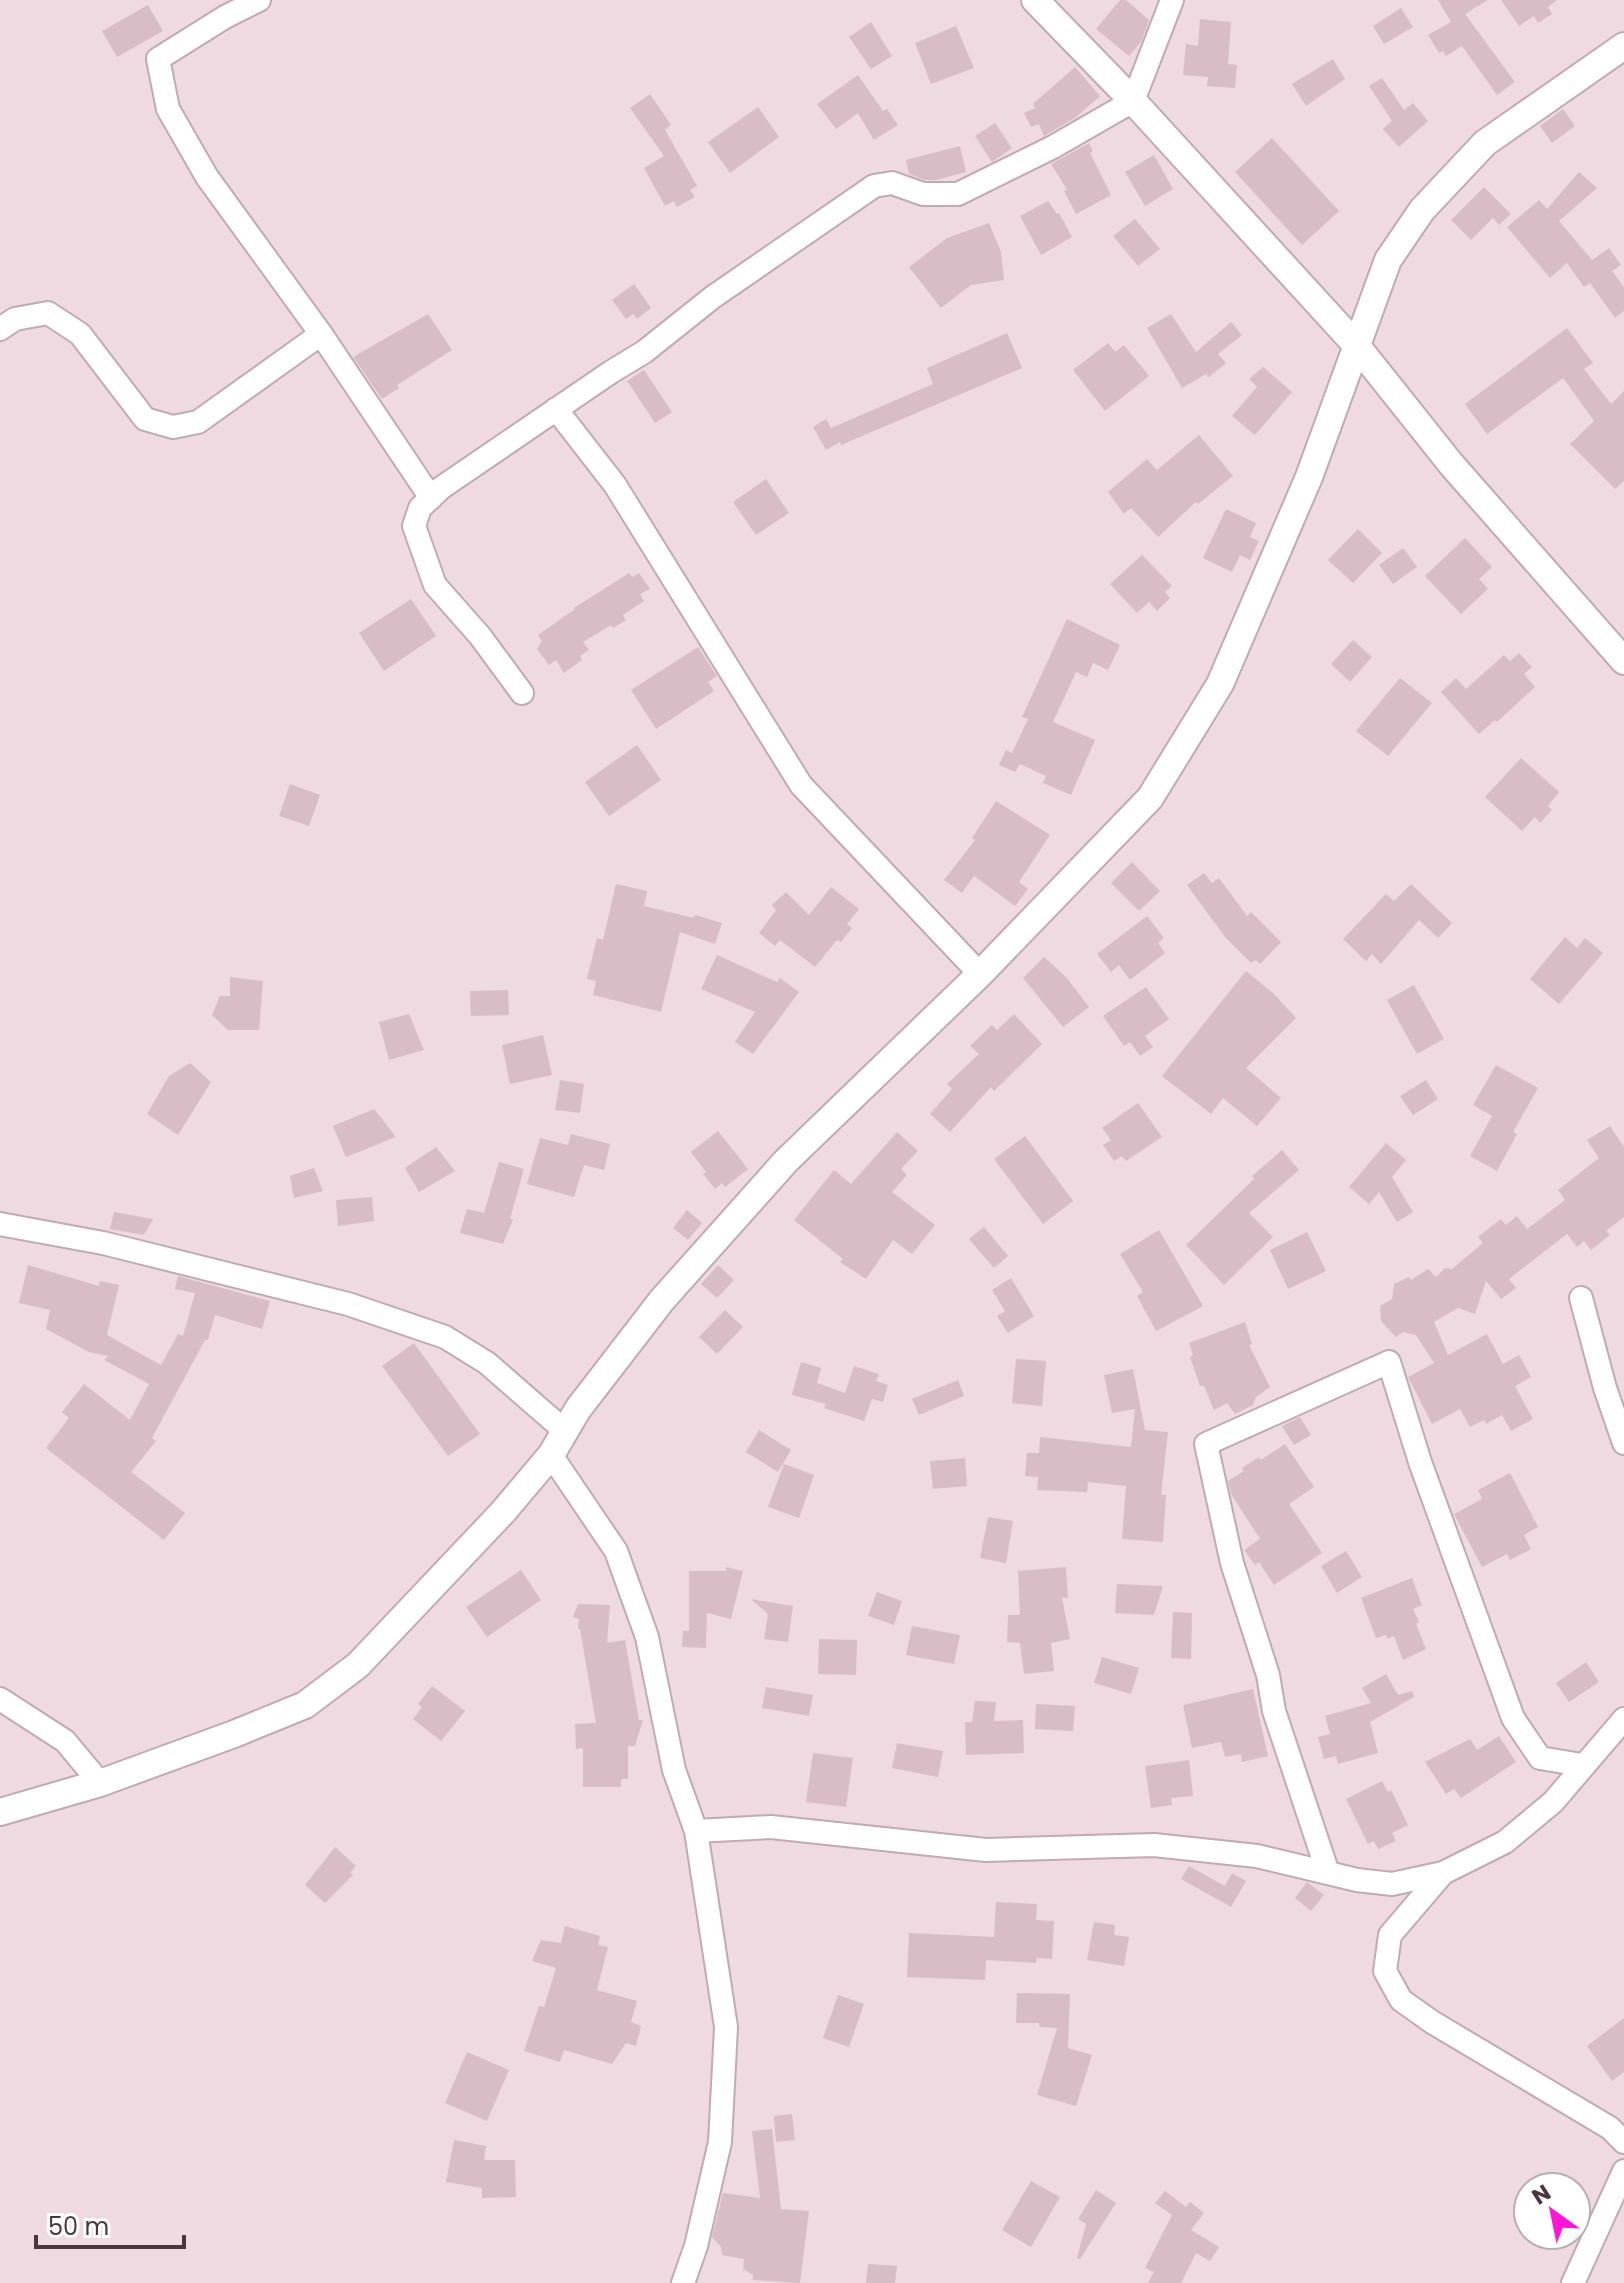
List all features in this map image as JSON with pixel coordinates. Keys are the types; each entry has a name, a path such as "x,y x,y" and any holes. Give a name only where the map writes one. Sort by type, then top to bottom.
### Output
{"street":[{"path":"259,0 225,17 158,59 168,109 207,177 321,334 431,498"},
{"path":"1035,0 1133,101 1357,346 1451,464 1624,661"},
{"path":"522,693 480,636 435,585 414,526 420,508 441,488 644,352 713,297 874,186 892,183 923,194 958,194 1053,147 1133,101 1172,0"},
{"path":"0,1812 100,1783 305,1705 358,1665 502,1513 551,1455 578,1409 662,1300 786,1161 980,974 1150,798 1212,697 1309,477 1388,260 1422,210 1485,143 1624,46"},
{"path":"0,329 15,319 48,313 80,334 145,419 173,427 198,422 321,334"},
{"path":"556,409 615,485 801,785 980,974"},
{"path":"0,1224 103,1243 348,1304 445,1337 487,1363 565,1431"},
{"path":"1581,1298 1605,1388 1624,1443"},
{"path":"1328,1873 1274,1711 1268,1675 1232,1563 1206,1444 1389,1362 1420,1462 1513,1718 1540,1758 1582,1765"},
{"path":"551,1455 616,1551 647,1637 674,1770 696,1831 726,2027 720,2142 696,2246 683,2283"},
{"path":"0,1699 65,1741 100,1783"},
{"path":"696,1831 771,1827 986,1850 1154,1845 1257,1856 1357,1880 1392,1884 1443,1873 1505,1842 1553,1802 1624,1719"},
{"path":"1443,1873 1390,1935 1385,1971 1401,2000 1432,2022 1610,2128 1624,2142"},
{"path":"1573,2283 1624,2171"}],"shaded area":[{"path":"0,0 1624,0 1624,2283 0,2283"}],"building":[{"path":"1120,0 1126,0 1149,20 1141,42 1129,56 1096,29"},
{"path":"1438,0 1488,0 1465,14 1515,82 1497,95 1462,46 1446,56 1443,51 1439,53 1428,35 1451,22"},
{"path":"1501,0 1557,0 1548,7 1552,14 1538,23 1534,16 1519,26"},
{"path":"148,5 163,31 117,57 102,31"},
{"path":"1401,8 1413,27 1384,44 1373,26"},
{"path":"1200,19 1231,22 1228,64 1237,65 1235,88 1207,86 1208,77 1183,75 1186,44 1198,46"},
{"path":"871,22 892,56 871,69 849,37"},
{"path":"956,26 974,68 931,84 915,43"},
{"path":"1333,59 1345,79 1306,106 1292,84"},
{"path":"1075,67 1100,96 1075,118 1044,136 1039,124 1031,127 1024,113 1035,108 1033,104"},
{"path":"858,75 883,111 887,109 898,125 874,140 858,113 836,129 817,104"},
{"path":"1382,78 1404,110 1413,103 1428,121 1399,147 1383,129 1392,121 1369,86"},
{"path":"650,94 671,125 665,130 697,186 690,190 695,197 677,207 674,201 665,206 644,168 664,156 630,108"},
{"path":"758,107 779,137 730,173 708,142"},
{"path":"1563,109 1575,126 1552,143 1540,126"},
{"path":"995,123 1012,148 992,162 975,136"},
{"path":"1272,138 1339,211 1302,245 1235,172"},
{"path":"1089,143 1093,151 1090,153 1111,195 1076,214 1064,191 1067,190 1051,164"},
{"path":"960,146 966,172 936,180 909,174 906,160"},
{"path":"1154,155 1173,189 1145,206 1125,172"},
{"path":"1579,172 1597,188 1559,221 1592,260 1609,248 1621,265 1612,271 1624,287 1624,311 1615,318 1590,283 1584,287 1567,263 1550,278 1507,227 1539,200 1547,209"},
{"path":"1484,187 1511,214 1499,225 1493,218 1471,240 1451,220"},
{"path":"1048,201 1059,213 1072,237 1041,255 1020,216"},
{"path":"1135,219 1160,249 1138,266 1113,236"},
{"path":"989,223 1001,252 1004,280 971,285 941,308 909,267 947,238"},
{"path":"634,284 651,308 637,319 633,314 626,319 612,300"},
{"path":"428,314 452,350 397,385 399,388 382,399 353,357"},
{"path":"1171,314 1196,352 1231,322 1242,335 1218,354 1226,363 1209,377 1206,374 1182,388 1147,328"},
{"path":"1567,328 1593,363 1584,369 1611,404 1624,391 1624,481 1615,489 1570,444 1594,421 1563,378 1487,434 1465,404"},
{"path":"1007,333 1022,368 826,450 813,427 826,419 831,428 933,384 927,368"},
{"path":"1108,343 1115,352 1124,345 1149,376 1105,411 1073,370"},
{"path":"1263,367 1292,392 1255,435 1232,416 1257,387 1249,379"},
{"path":"644,370 672,412 655,423 627,381"},
{"path":"1199,435 1233,476 1198,504 1196,502 1158,537 1131,508 1124,514 1108,492 1147,459 1157,470"},
{"path":"766,479 789,513 756,535 733,502"},
{"path":"1226,509 1256,523 1250,537 1259,541 1250,560 1240,555 1232,572 1203,558"},
{"path":"1358,529 1382,553 1353,583 1328,560"},
{"path":"1465,538 1492,567 1479,579 1488,589 1461,614 1425,576"},
{"path":"1403,548 1417,567 1393,584 1379,565"},
{"path":"1142,555 1172,586 1165,592 1170,598 1157,611 1149,602 1137,613 1110,584"},
{"path":"629,573 632,577 639,573 650,589 640,594 644,601 623,615 626,620 583,642 589,650 580,656 582,660 564,673 556,660 549,665 537,649 542,641 538,635"},
{"path":"411,599 436,636 384,671 359,633"},
{"path":"1067,619 1120,645 1108,670 1093,663 1087,677 1076,672 1053,722 1095,740 1071,795 1043,783 1046,776 1020,764 1015,772 999,765 1006,750 1012,753 1028,719 1022,717"},
{"path":"1353,640 1372,657 1350,682 1331,664"},
{"path":"698,647 717,676 708,682 714,691 656,729 631,690"},
{"path":"1519,653 1532,667 1524,674 1535,687 1479,734 1441,692 1456,678 1466,689 1504,655 1510,661"},
{"path":"1400,678 1432,703 1388,756 1356,731"},
{"path":"637,745 661,780 609,816 585,782"},
{"path":"1521,758 1559,792 1548,806 1552,810 1540,823 1535,817 1522,831 1485,797"},
{"path":"290,784 320,795 309,826 279,816"},
{"path":"996,801 1050,835 1019,882 1028,889 1015,906 974,876 962,893 944,880 975,840 972,838"},
{"path":"1132,862 1160,891 1139,911 1111,883"},
{"path":"1204,873 1212,883 1219,878 1247,916 1251,912 1281,942 1260,964 1256,960 1251,963 1225,937 1187,885"},
{"path":"616,884 647,891 644,906 722,923 715,944 680,932 661,1012 593,995 596,981 587,979 597,938 603,940"},
{"path":"1411,884 1452,923 1438,938 1419,920 1381,964 1372,954 1366,961 1343,939 1386,894 1394,901"},
{"path":"831,887 859,909 847,924 852,928 841,942 837,940 815,967 780,940 775,946 759,933 776,910 772,905 786,892 809,915"},
{"path":"1147,916 1164,938 1158,943 1165,953 1130,980 1119,965 1111,972 1097,954"},
{"path":"1565,937 1577,948 1585,938 1603,953 1559,1004 1530,979"},
{"path":"717,955 777,982 780,978 799,992 753,1054 735,1042 755,1012 701,989"},
{"path":"1044,957 1067,978 1089,1007 1063,1027 1023,978"},
{"path":"1246,971 1273,993 1296,1018 1246,1068 1281,1098 1257,1126 1223,1098 1211,1114 1162,1076"},
{"path":"230,977 263,981 259,1030 228,1030 212,1015 220,996 230,996"},
{"path":"1414,985 1444,1039 1417,1054 1387,1000"},
{"path":"1146,987 1169,1019 1145,1036 1153,1047 1140,1056 1130,1042 1124,1046 1103,1016"},
{"path":"508,990 509,1015 471,1016 470,991"},
{"path":"409,1014 424,1050 389,1060 379,1022"},
{"path":"1014,1014 1042,1044 994,1091 991,1087 950,1132 930,1114 952,1089 947,1084 979,1054 970,1046 992,1025 997,1030"},
{"path":"543,1035 552,1075 510,1084 502,1045"},
{"path":"190,1063 211,1082 178,1135 147,1114 169,1076"},
{"path":"1496,1065 1538,1088 1513,1132 1517,1134 1497,1171 1470,1156 1492,1116 1473,1105"},
{"path":"560,1080 584,1084 580,1113 555,1110"},
{"path":"1426,1080 1438,1099 1413,1115 1400,1096"},
{"path":"1138,1103 1162,1137 1126,1161 1122,1156 1114,1161 1103,1145 1111,1140 1102,1128"},
{"path":"374,1109 396,1137 346,1157 333,1126"},
{"path":"1610,1126 1624,1147 1624,1217 1606,1231 1610,1235 1591,1250 1584,1241 1577,1247 1567,1234 1509,1279 1516,1288 1501,1299 1486,1281 1475,1314 1458,1308 1434,1322 1448,1355 1487,1334 1503,1364 1519,1355 1531,1377 1515,1386 1533,1419 1511,1431 1502,1415 1486,1424 1484,1420 1470,1427 1460,1409 1432,1424 1408,1377 1434,1363 1416,1335 1403,1332 1396,1337 1381,1321 1380,1306 1392,1299 1394,1284 1409,1277 1411,1280 1428,1269 1436,1277 1445,1268 1452,1269 1483,1243 1478,1237 1501,1219 1506,1225 1517,1216 1527,1229 1565,1200 1558,1190 1599,1158 1587,1140"},
{"path":"718,1131 748,1169 725,1187 722,1183 715,1189 691,1152"},
{"path":"897,1132 918,1151 901,1169 907,1175 892,1192 935,1225 912,1254 893,1240 866,1279 840,1262 843,1259 794,1220 834,1170 851,1184"},
{"path":"571,1134 610,1144 604,1170 584,1165 574,1197 527,1184 540,1138 568,1145"},
{"path":"1025,1136 1073,1201 1043,1224 994,1159"},
{"path":"1386,1143 1406,1160 1392,1177 1413,1212 1397,1222 1379,1192 1369,1204 1349,1187"},
{"path":"436,1147 455,1171 419,1192 405,1168"},
{"path":"1282,1150 1299,1170 1249,1213 1273,1237 1224,1285 1186,1245 1254,1179 1252,1176"},
{"path":"499,1162 524,1169 510,1219 513,1219 503,1244 460,1233 467,1209 484,1213"},
{"path":"314,1168 323,1191 294,1198 290,1176"},
{"path":"372,1197 374,1221 338,1226 336,1200"},
{"path":"687,1210 702,1223 688,1240 673,1228"},
{"path":"114,1212 153,1219 144,1235 110,1229"},
{"path":"984,1227 1008,1256 994,1268 969,1239"},
{"path":"1159,1230 1203,1306 1156,1331 1137,1296 1143,1292 1120,1254"},
{"path":"1307,1232 1326,1271 1288,1289 1270,1250"},
{"path":"28,1265 99,1286 100,1281 119,1285 107,1335 161,1365 178,1334 183,1336 195,1293 175,1289 178,1276 270,1301 262,1329 215,1315 208,1340 205,1340 152,1438 156,1441 131,1472 185,1513 164,1540 46,1448 69,1418 62,1412 84,1384 130,1420 149,1384 104,1360 108,1356 89,1352 46,1329 50,1310 19,1303"},
{"path":"718,1265 734,1280 717,1298 701,1284"},
{"path":"1011,1278 1034,1316 1008,1333 997,1316 1005,1311 992,1290"},
{"path":"725,1310 743,1327 717,1354 699,1337"},
{"path":"1245,1322 1252,1344 1249,1345 1270,1387 1256,1397 1253,1405 1235,1414 1227,1403 1214,1410 1204,1386 1200,1386 1190,1357 1193,1355 1189,1343"},
{"path":"414,1343 480,1434 448,1456 382,1366"},
{"path":"1016,1359 1046,1361 1042,1406 1012,1403"},
{"path":"801,1362 821,1368 817,1383 845,1393 854,1366 879,1374 876,1381 888,1385 883,1402 872,1399 864,1421 824,1408 826,1404 792,1395"},
{"path":"1133,1369 1145,1430 1168,1432 1161,1495 1166,1495 1163,1542 1122,1539 1126,1486 1088,1482 1087,1492 1037,1490 1038,1477 1025,1476 1027,1453 1039,1453 1040,1437 1131,1447 1135,1409 1112,1413 1104,1375"},
{"path":"958,1380 964,1396 919,1415 912,1399"},
{"path":"1300,1417 1311,1435 1294,1445 1282,1426"},
{"path":"759,1430 791,1450 778,1472 746,1452"},
{"path":"1285,1444 1314,1487 1289,1504 1322,1553 1274,1585 1259,1562 1255,1565 1244,1550 1260,1539 1231,1494 1228,1481 1244,1471 1242,1468"},
{"path":"965,1458 967,1486 933,1489 930,1461"},
{"path":"784,1464 814,1475 799,1518 768,1507"},
{"path":"1510,1473 1538,1527 1524,1535 1531,1549 1510,1560 1507,1554 1482,1567 1454,1514 1482,1499 1478,1490"},
{"path":"988,1517 1013,1521 1006,1563 980,1558"},
{"path":"1346,1551 1362,1577 1337,1593 1321,1566"},
{"path":"726,1567 743,1571 731,1619 707,1613 706,1648 682,1647 683,1631 689,1631 689,1571 726,1571"},
{"path":"1066,1567 1068,1598 1062,1598 1070,1639 1051,1643 1054,1671 1024,1674 1020,1643 1007,1642 1008,1615 1020,1615 1018,1571"},
{"path":"521,1570 541,1600 487,1637 466,1607"},
{"path":"1412,1578 1422,1605 1413,1609 1426,1649 1403,1660 1394,1636 1376,1638 1361,1598"},
{"path":"1117,1584 1163,1586 1154,1615 1115,1613"},
{"path":"877,1592 902,1601 894,1625 868,1616"},
{"path":"751,1599 793,1606 788,1642 764,1639 768,1614"},
{"path":"578,1604 610,1605 607,1643 625,1640 639,1720 643,1720 635,1746 628,1746 628,1779 621,1779 621,1787 583,1787 583,1748 576,1749 575,1724 596,1723 578,1629 579,1619 573,1617"},
{"path":"1173,1612 1192,1613 1191,1659 1171,1658"},
{"path":"912,1626 960,1635 954,1664 906,1655"},
{"path":"819,1639 857,1640 856,1675 818,1674"},
{"path":"1102,1657 1139,1668 1131,1694 1094,1683"},
{"path":"1586,1662 1599,1682 1569,1702 1556,1683"},
{"path":"1386,1674 1398,1695 1412,1691 1414,1697 1370,1722 1378,1753 1338,1764 1336,1756 1324,1759 1318,1737 1330,1734 1325,1716 1371,1703 1362,1688"},
{"path":"432,1686 465,1711 441,1741 413,1719 422,1707 418,1704"},
{"path":"766,1687 813,1695 809,1716 762,1708"},
{"path":"1253,1689 1268,1756 1242,1762 1241,1754 1225,1757 1221,1742 1192,1748 1183,1705"},
{"path":"975,1701 996,1702 994,1721 1023,1720 1024,1753 966,1755 965,1722 972,1722"},
{"path":"1036,1704 1075,1706 1073,1731 1035,1729"},
{"path":"1499,1736 1516,1762 1461,1798 1454,1789 1446,1794 1425,1762 1470,1739 1477,1750"},
{"path":"897,1743 943,1751 938,1777 892,1768"},
{"path":"813,1753 853,1758 846,1807 806,1802"},
{"path":"1189,1760 1193,1796 1171,1798 1172,1805 1151,1808 1145,1766"},
{"path":"1382,1781 1388,1792 1391,1790 1408,1825 1392,1833 1396,1841 1378,1849 1374,1841 1368,1844 1346,1799"},
{"path":"335,1847 356,1866 350,1873 353,1875 325,1903 305,1885"},
{"path":"1189,1866 1225,1886 1232,1873 1246,1881 1231,1907 1181,1879"},
{"path":"1307,1882 1324,1895 1311,1911 1295,1898"},
{"path":"996,1902 1037,1904 1036,1920 1054,1921 1052,1959 1037,1958 1036,1963 986,1960 985,1980 907,1977 909,1933 994,1937"},
{"path":"1094,1922 1115,1925 1114,1935 1129,1937 1124,1966 1087,1960"},
{"path":"565,1926 600,1936 598,1945 608,1947 597,1990 637,2001 631,2022 641,2026 636,2046 626,2043 612,2064 564,2050 560,2062 524,2051 539,2006 544,2007 556,1968 532,1961 541,1940 561,1943"},
{"path":"1017,1993 1070,1994 1068,2048 1092,2055 1076,2106 1037,2095 1057,2028 1040,2027 1039,2023 1016,2023"},
{"path":"838,1995 864,2004 849,2047 823,2038"},
{"path":"1624,2018 1624,2072 1612,2081 1587,2046"},
{"path":"467,2052 509,2070 487,2121 445,2103"},
{"path":"792,2114 795,2140 776,2142 774,2116"},
{"path":"772,2129 781,2209 809,2211 800,2283 753,2280 753,2275 743,2269 744,2259 722,2255 721,2247 712,2237 723,2193 760,2198 752,2131"},
{"path":"454,2140 486,2146 484,2160 515,2160 516,2197 482,2198 482,2188 446,2182"},
{"path":"1031,2181 1060,2197 1031,2247 1002,2230"},
{"path":"1096,2190 1116,2203 1080,2259 1077,2258 1086,2224 1078,2219"},
{"path":"1165,2191 1186,2207 1190,2202 1204,2213 1191,2230 1219,2247 1210,2261 1196,2253 1181,2283 1148,2283 1154,2272 1145,2268 1172,2215 1155,2203"},
{"path":"868,2264 897,2266 895,2283 866,2283"}]}
